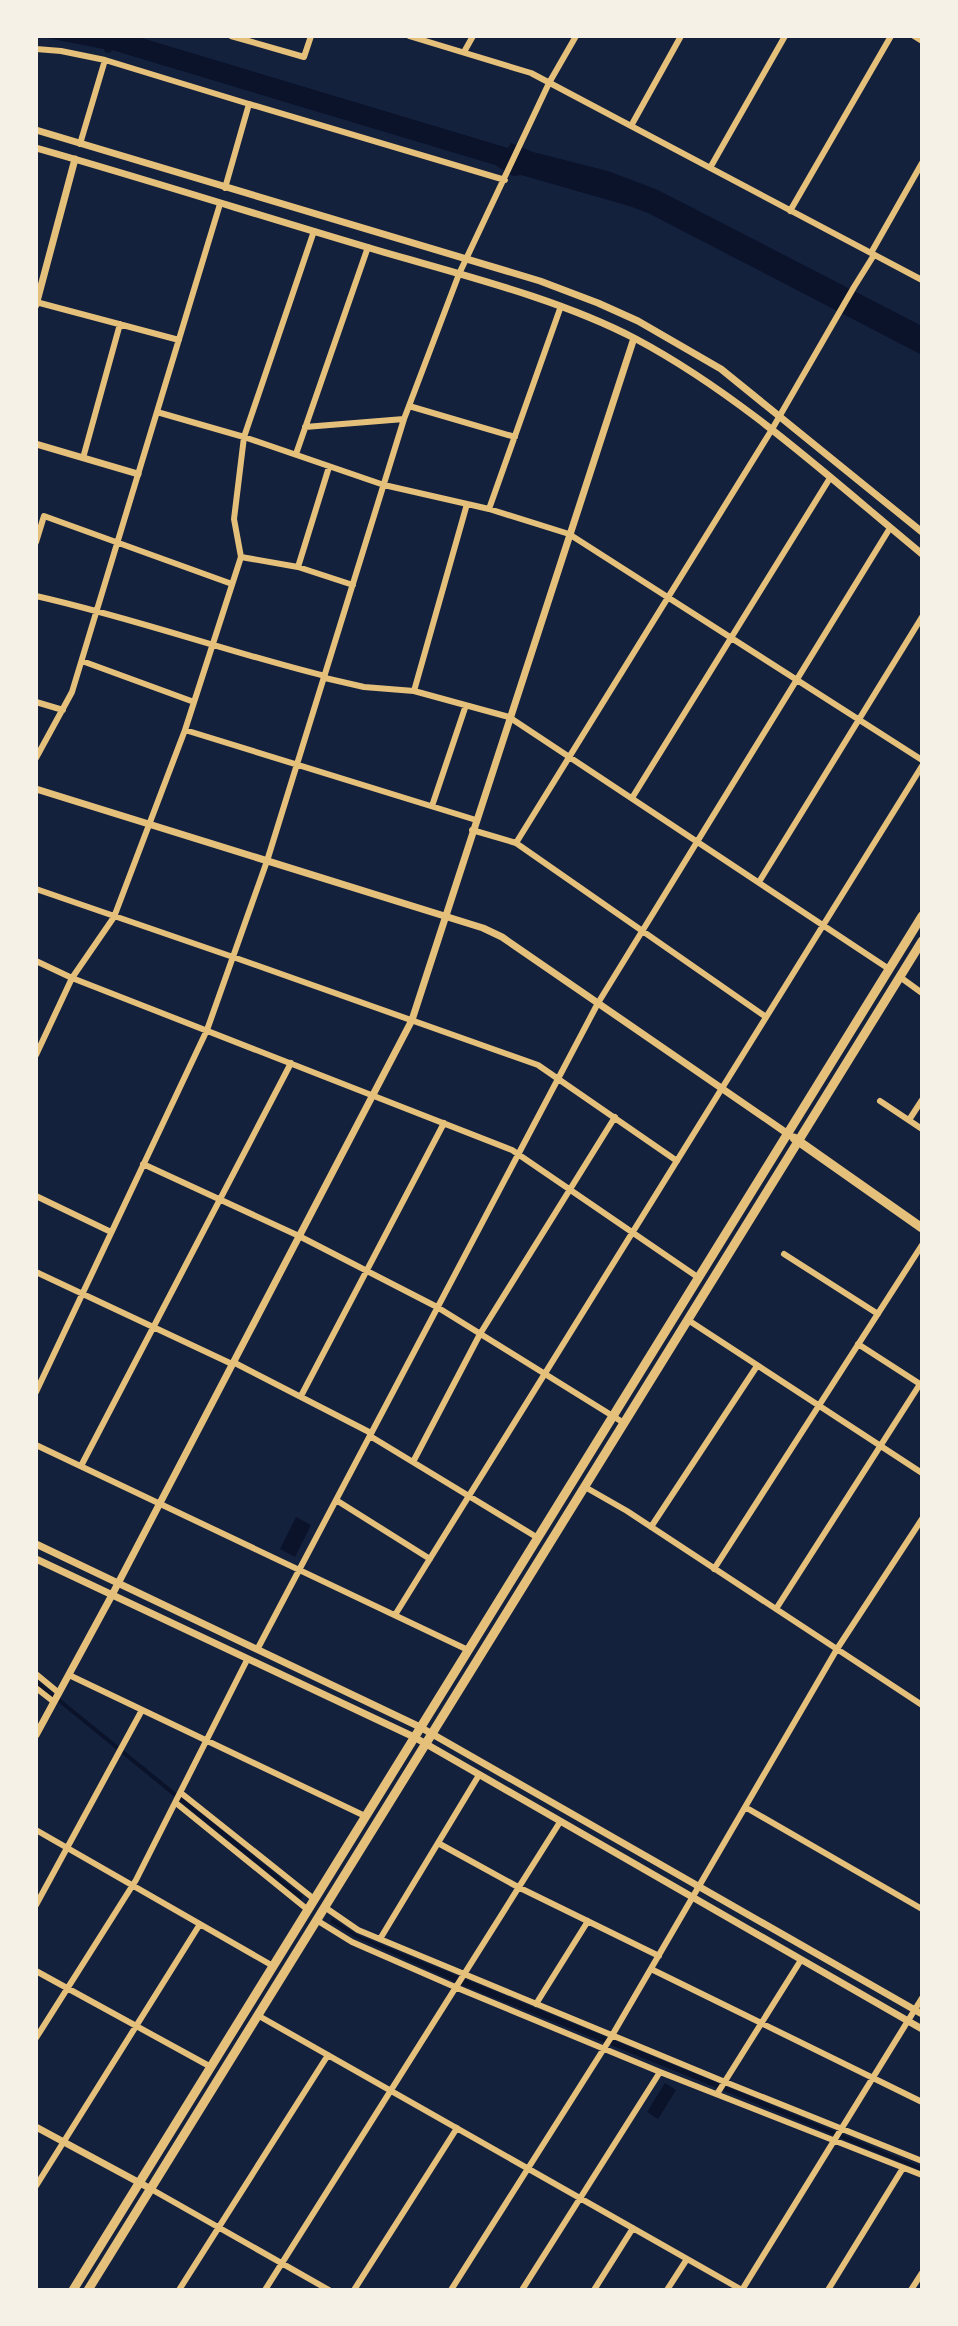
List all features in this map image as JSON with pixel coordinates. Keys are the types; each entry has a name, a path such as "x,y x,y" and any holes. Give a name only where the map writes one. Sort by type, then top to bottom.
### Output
{"main road":[{"path":"73,2290 922,916"},
{"path":"88,2290 922,941"},
{"path":"788,1134 922,1228"}],"street":[{"path":"231,36 304,57 311,36"},
{"path":"268,47 271,36"},
{"path":"409,36 531,73 922,280"},
{"path":"464,52 473,36"},
{"path":"36,1392 207,1030 267,861 404,419 459,274 549,83 576,36"},
{"path":"631,126 681,36"},
{"path":"710,168 785,36"},
{"path":"790,211 891,36"},
{"path":"914,36 922,41"},
{"path":"36,49 105,60 507,176"},
{"path":"80,144 105,60"},
{"path":"225,188 249,104"},
{"path":"36,130 540,281 638,321 721,369 922,532"},
{"path":"36,148 561,306 634,338 714,385 922,554"},
{"path":"75,159 36,303 179,340"},
{"path":"516,843 771,431 921,165"},
{"path":"36,758 72,692 220,204"},
{"path":"36,1055 72,978 114,917 185,730 241,557 234,519 244,437 314,231"},
{"path":"296,454 368,247"},
{"path":"489,509 561,306"},
{"path":"83,458 120,324"},
{"path":"36,1735 412,1020 634,338"},
{"path":"409,406 515,437"},
{"path":"157,412 244,437 384,485 489,509 569,534 859,719 922,763 395,1615"},
{"path":"305,427 404,419"},
{"path":"36,444 138,474"},
{"path":"298,567 329,467"},
{"path":"632,798 830,478"},
{"path":"414,691 467,504"},
{"path":"36,542 44,516 232,584"},
{"path":"258,1648 598,1003 890,528"},
{"path":"241,557 298,567 353,585"},
{"path":"36,596 97,610 364,687 414,691 509,717 889,969"},
{"path":"759,882 922,617"},
{"path":"82,661 194,702"},
{"path":"36,702 63,710"},
{"path":"432,806 466,705"},
{"path":"185,730 476,820"},
{"path":"36,789 445,914 502,937 788,1134"},
{"path":"472,830 516,843 766,1017"},
{"path":"36,889 538,1065 677,1161"},
{"path":"36,961 518,1154 699,1278"},
{"path":"900,977 922,993"},
{"path":"81,1466 291,1063"},
{"path":"909,1120 922,1100"},
{"path":"880,1101 922,1129"},
{"path":"413,1462 480,1334 615,1117"},
{"path":"301,1396 444,1123"},
{"path":"143,1164 299,1236 437,1307 624,1423"},
{"path":"36,1196 111,1232"},
{"path":"714,1569 922,1245"},
{"path":"784,1254 878,1314"},
{"path":"36,1272 301,1396 371,1434 538,1538"},
{"path":"688,1320 922,1473"},
{"path":"776,1609 920,1384 858,1344"},
{"path":"651,1527 757,1366"},
{"path":"36,1445 468,1650"},
{"path":"585,1487 922,1705"},
{"path":"336,1500 430,1559"},
{"path":"451,2290 609,2041 837,1649 922,1519"},
{"path":"36,1544 420,1727 918,2012"},
{"path":"36,1559 414,1737 922,2029"},
{"path":"36,2038 133,1886 247,1660"},
{"path":"36,1674 56,1698"},
{"path":"69,1675 365,1816"},
{"path":"36,1688 56,1698"},
{"path":"36,1905 142,1710"},
{"path":"380,1939 479,1775"},
{"path":"178,1798 314,1899"},
{"path":"178,1798 308,1910"},
{"path":"745,1807 922,1909"},
{"path":"265,2290 560,1822"},
{"path":"36,1830 273,1966"},
{"path":"438,1843 518,1887 659,1956"},
{"path":"326,1908 358,1930 459,1981 536,2004 609,2041 660,2072 721,2088 839,2135 922,2175"},
{"path":"318,1921 352,1942 459,1981 839,2135 922,2161"},
{"path":"536,2004 588,1921"},
{"path":"36,2186 200,1924"},
{"path":"721,2088 801,1960"},
{"path":"651,1969 922,2102"},
{"path":"36,1971 211,2067"},
{"path":"259,2016 742,2290 908,2021 918,2012 922,1998"},
{"path":"179,2290 328,2055"},
{"path":"522,2290 660,2072"},
{"path":"36,2127 329,2290"},
{"path":"354,2290 457,2128"},
{"path":"828,2290 903,2168"},
{"path":"594,2290 633,2228"},
{"path":"667,2290 687,2259"},
{"path":"911,2290 922,2273"}],"water":[{"path":"36,36 135,36 508,148 511,143 533,152 608,171 658,190 922,326 922,355 629,206 521,175 513,176 495,165 112,50 110,53 104,49"},
{"path":"296,1517 311,1525 295,1557 280,1549"},
{"path":"36,1679 303,1896 301,1900 36,1684"},
{"path":"332,1918 358,1935 922,2167 922,2171 462,1985 355,1937 330,1922"},
{"path":"665,2083 676,2090 658,2119 647,2112"}]}
